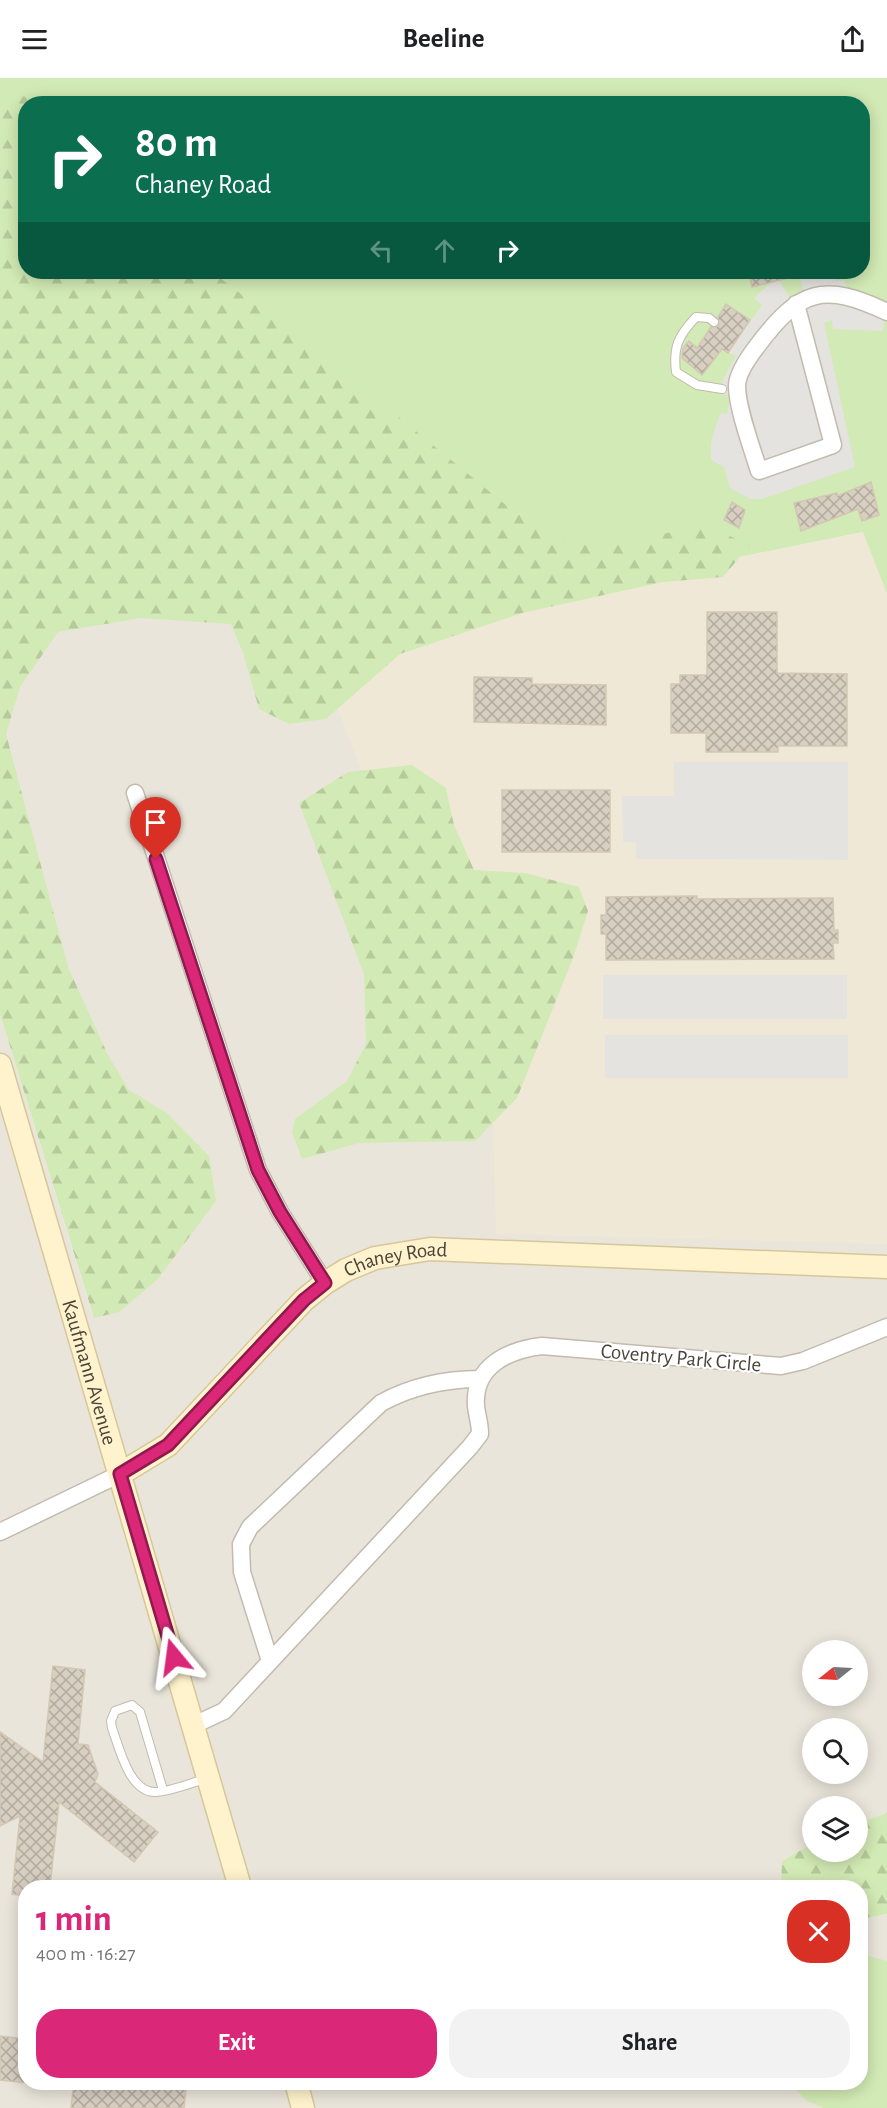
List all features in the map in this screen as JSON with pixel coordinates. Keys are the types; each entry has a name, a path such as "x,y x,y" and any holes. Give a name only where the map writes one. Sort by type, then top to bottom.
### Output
{"main road":[{"name":"Kaufmann Avenue","path":"0,1065 238,1880"},
{"name":"Chaney Road","path":"120,1474 168,1445 304,1300 346,1270 375,1258 406,1251 430,1249 887,1267"},
{"path":"298,2090 303,2108"}],"street":[{"path":"796,304 833,445 759,471 737,384 750,355 772,326 796,304 827,293 855,297 887,312"},
{"path":"135,793 258,1170 280,1212 325,1283"},
{"name":"Coventry Park Circle","path":"480,1379 496,1360 524,1348 542,1346 781,1366 803,1361 887,1327"},
{"path":"194,1725 224,1711 480,1434 476,1390 480,1379 442,1381 401,1392 381,1403 250,1527 242,1544 242,1572 270,1661"},
{"name":"Chaney Road","path":"0,1532 120,1474"}],"lane":[{"path":"714,322 710,318 696,317 685,329 674,351 676,372 697,386 722,389"},
{"path":"163,1791 140,1712 132,1705 115,1711 111,1721 112,1728 128,1773 148,1791 163,1791 209,1778"}],"shaded area":[{"path":"775,279 778,279 789,297 803,290 801,279 844,280 847,288 885,307 883,331 833,329 832,320 824,323 855,467 762,499 750,499 730,488 724,467 711,460 711,444 716,425 721,413 727,414 730,400 722,389 722,382 736,355 728,353 762,305 754,298"},
{"path":"864,532 887,594 887,1244 496,1234 493,1120 313,643"},
{"path":"49,592 887,594 887,1813 868,1820 868,1796 802,1796 802,1849 782,1861 781,1880 18,1880 18,2090 868,2090 868,1918 887,1914 887,2108 0,2108 0,1014 93,1316 0,752 0,669"},
{"path":"674,762 848,762 848,860 636,859 636,842 623,842 622,796 674,796"},
{"path":"603,975 847,975 847,1019 603,1019"},
{"path":"605,1035 848,1035 848,1078 605,1078"}],"green space":[{"path":"0,78 887,78 887,594 863,532 313,643 0,302"},
{"path":"0,89 22,96 18,96 18,279 221,279 360,385 507,506 565,539 601,547 705,525 750,545 723,577 663,582 522,613 400,654 326,719 289,724 259,709 243,653 231,624 141,618 58,632 20,687 6,734 68,967 108,1055 129,1090 167,1113 209,1156 216,1201 158,1279 119,1312 94,1318 0,1014"},
{"path":"412,765 446,788 454,825 474,870 525,873 579,887 588,911 573,958 517,1098 475,1141 359,1143 302,1159 292,1132 295,1119 347,1081 366,1044 364,974 299,803 348,772"},
{"path":"887,1813 887,1914 868,1918 868,1880 781,1880 782,1861 802,1849 802,1862 868,1862 868,1820"},
{"path":"868,1956 887,1961 887,2108 823,2108 807,2101 796,2090 868,2090"}],"building":[{"path":"750,279 784,279 752,287"},
{"path":"726,304 750,320 728,353 722,349 702,375 682,358 683,348 689,341 697,348 711,327 719,326 718,317"},
{"path":"871,482 879,515 862,521 858,509 801,531 794,503 837,493 837,496"},
{"path":"732,502 745,510 739,528 724,520"},
{"path":"707,612 777,612 777,673 847,674 847,746 778,746 778,752 706,752 706,733 671,733 671,684 680,684 680,675 707,675"},
{"path":"474,677 532,678 532,684 606,685 606,725 474,722"},
{"path":"502,790 610,790 610,852 502,852"},
{"path":"697,896 697,899 833,898 834,930 838,930 838,943 833,943 834,959 606,960 606,934 601,934 601,915 606,915 606,897"},
{"path":"53,1666 85,1670 78,1744 88,1745 98,1774 95,1782 158,1832 134,1862 59,1802 51,1880 18,1880 18,1895 12,1894 20,1816 0,1826 0,1732 43,1762"},
{"path":"0,2036 18,2038 18,2082 0,2080"},
{"path":"73,2090 186,2090 184,2108 71,2108"}],"route":[{"path":"156,859 258,1170 280,1212 325,1283 304,1300 168,1445 120,1474 174,1657"}]}
